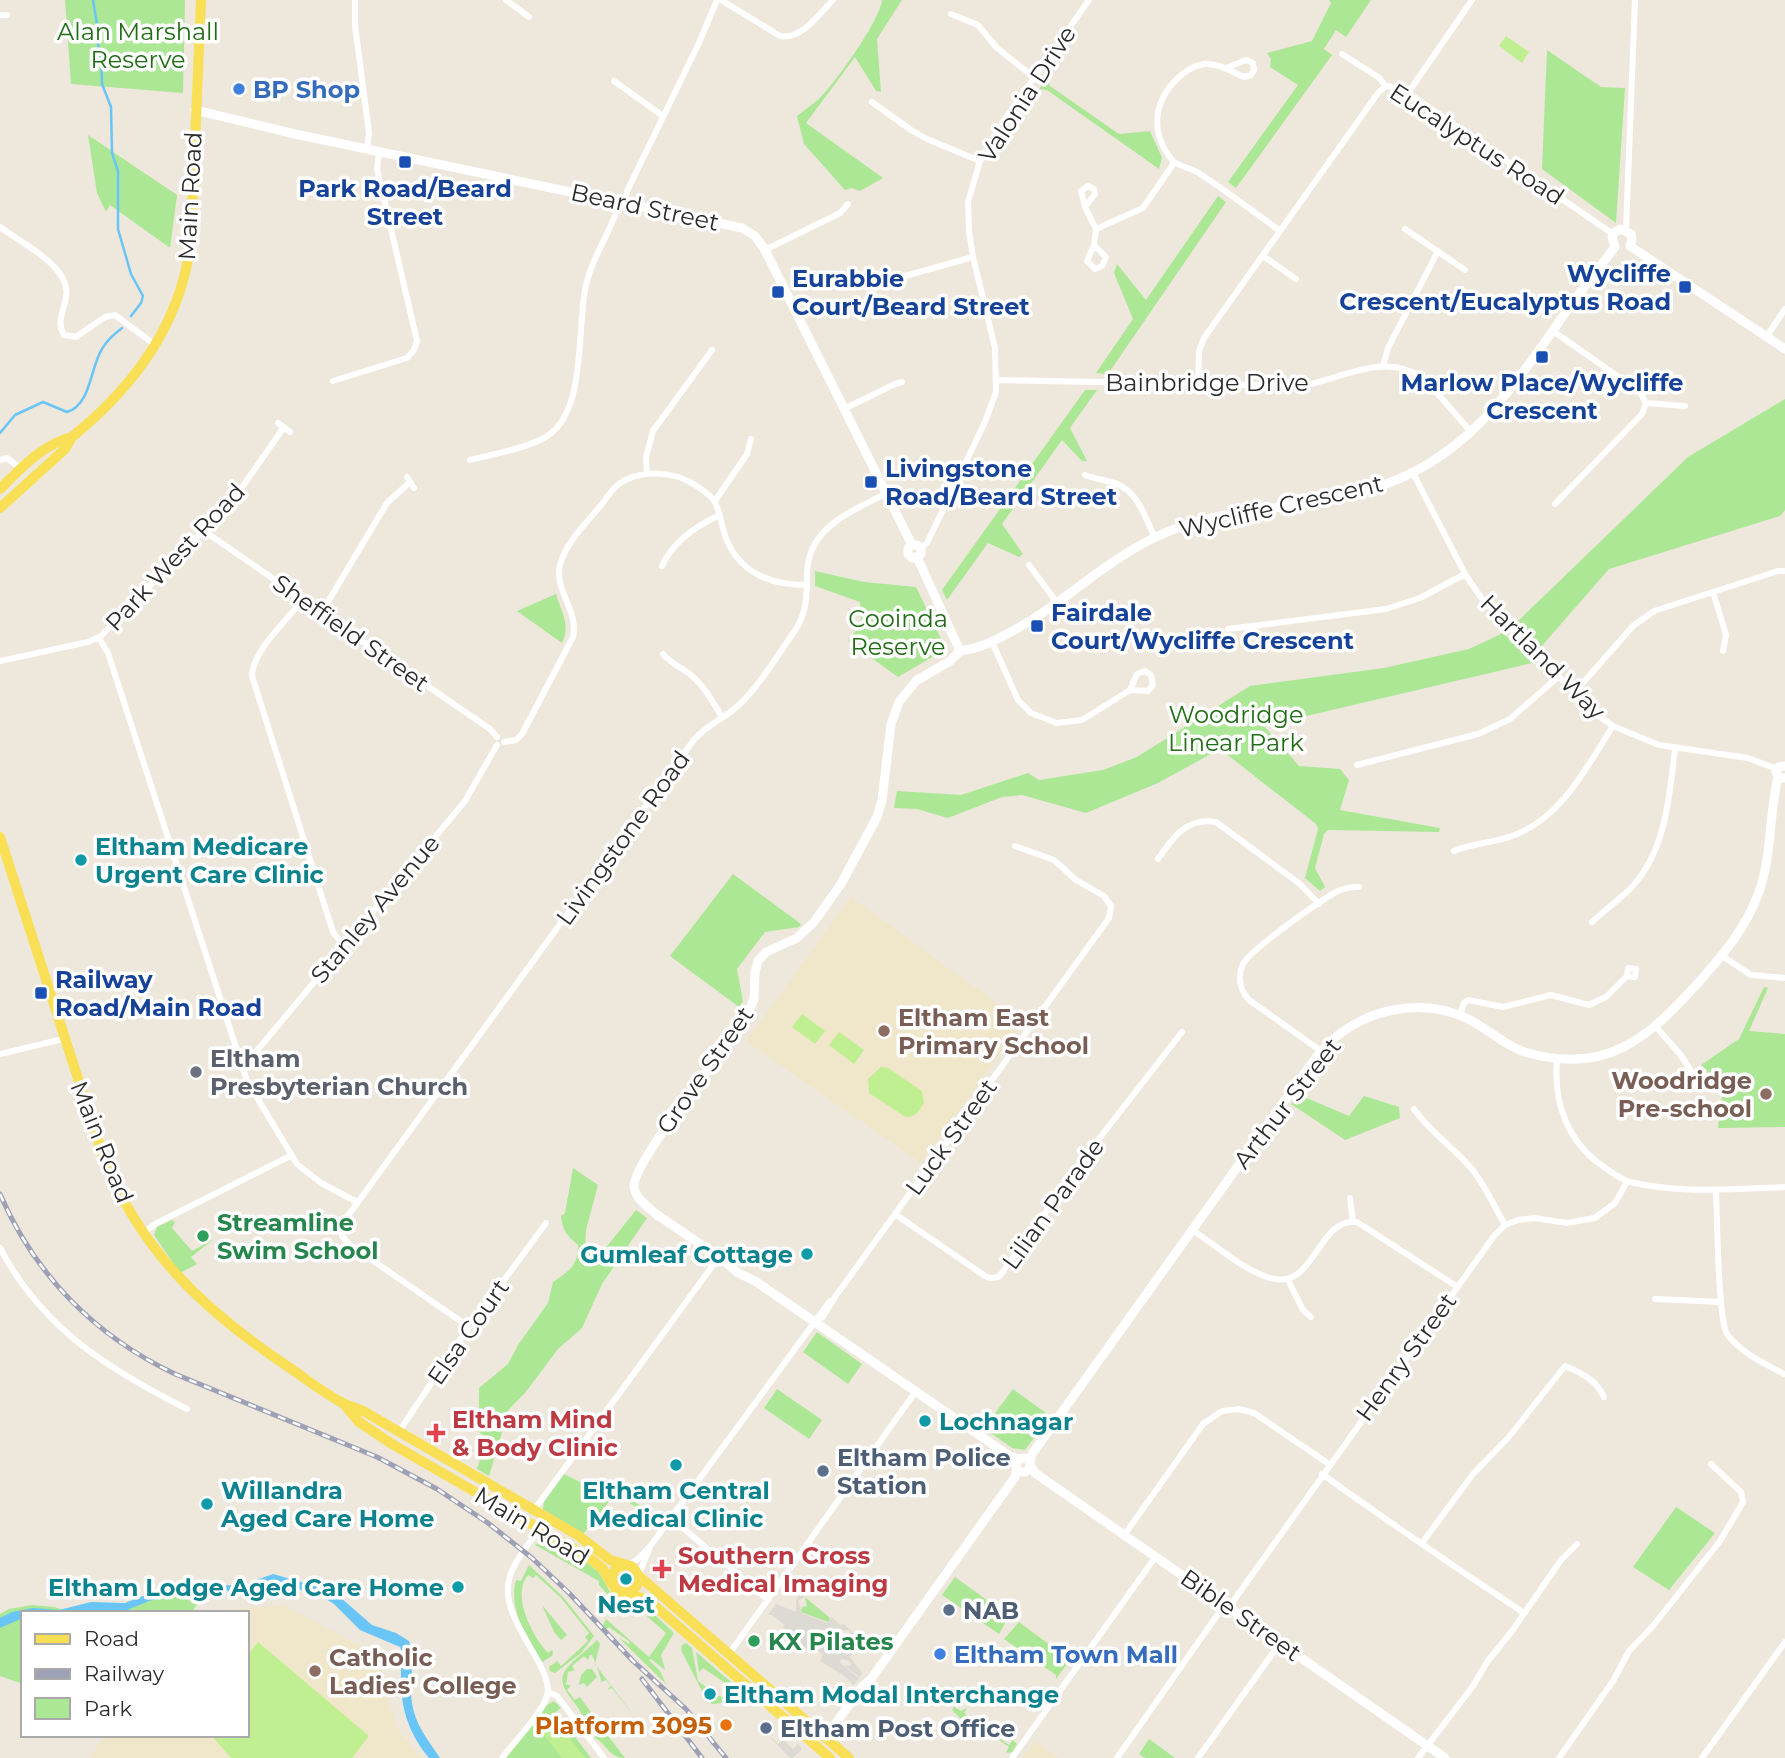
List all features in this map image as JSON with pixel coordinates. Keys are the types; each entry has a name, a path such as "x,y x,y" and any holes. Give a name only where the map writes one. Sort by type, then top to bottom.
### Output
{"main road":[{"name":"Main Road","path":"0,508 33,480 122,390 156,346 177,301 188,263 191,230 201,0"},
{"name":"Main Road","path":"0,489 38,454 72,438"},
{"path":"20,468 33,480"},
{"name":"Main Road","path":"0,836 63,1039 108,1170 143,1233 175,1275 215,1313 276,1359 343,1403 365,1412 579,1536 610,1560 626,1565"},
{"name":"Main Road","path":"343,1403 359,1422 392,1444 598,1564 612,1584"},
{"name":"Elsa Court","path":"392,1444 398,1433"},
{"path":"527,1521 534,1510"},
{"path":"539,1529 546,1517"},
{"path":"830,1741 827,1755 648,1600 617,1591 612,1584 611,1575 614,1570 626,1565 635,1568 639,1575 707,1635 830,1741 849,1758"},
{"path":"626,1593 635,1589 639,1575"},
{"path":"687,1636 707,1635"},
{"path":"741,1664 749,1688"}],"street":[{"path":"355,0 355,25 369,133 367,149"},
{"path":"506,0 529,17"},
{"path":"470,460 531,444 555,431 562,422 574,391 587,281 719,0 780,36 788,37 797,35 833,0"},
{"name":"Valonia Drive","path":"917,550 927,543 985,422 997,380 995,348 969,231 968,202 980,161 1004,120 1089,0"},
{"path":"1408,93 1472,0"},
{"path":"1626,230 1635,0"},
{"path":"951,14 978,25 997,48 1035,78"},
{"name":"Eucalyptus Road","path":"1342,54 1378,77 1386,86 1393,86 1408,93 1613,234"},
{"path":"1226,68 1203,65 1188,70 1174,82 1161,100 1157,112 1158,130 1174,163 1199,174 1280,231"},
{"path":"614,81 663,116"},
{"path":"1198,385 1199,351 1204,338 1378,93 1386,86"},
{"path":"872,102 911,130 980,161"},
{"name":"Beard Street","path":"195,110 379,152 742,228 755,236 765,250 886,494 917,550 960,651"},
{"path":"333,381 407,358 414,351 417,341 377,169 379,152"},
{"path":"1096,229 1139,211 1174,163"},
{"path":"765,250 840,214 848,204"},
{"path":"1085,206 1096,229 1094,245"},
{"path":"0,228 63,275 67,287 60,326 64,335 76,337 105,317 115,315 156,346"},
{"path":"1405,229 1465,270"},
{"path":"1620,229 1626,230 1632,237 1630,246 1621,250 1615,247 1613,234 1620,229"},
{"path":"1630,246 1785,349"},
{"name":"Wycliffe Crescent","path":"960,651 975,649 992,642 1033,620 1123,555 1183,525 1218,515 1358,494 1413,473 1471,432 1504,398 1615,247"},
{"path":"1383,366 1388,348 1438,251"},
{"path":"1263,256 1296,279"},
{"path":"897,285 905,276 973,257"},
{"path":"1767,336 1785,309"},
{"path":"1553,331 1640,392 1646,403 1642,414 1555,505"},
{"path":"712,350 653,431 646,457 647,474 668,475 690,482 715,501 729,546 752,573 785,585 807,585"},
{"name":"Bainbridge Drive","path":"997,380 1301,386 1316,384 1363,368 1383,366 1406,369 1424,378 1471,432"},
{"path":"844,409 902,383"},
{"path":"1646,403 1685,405"},
{"name":"Park West Road","path":"0,661 99,638 239,493 284,427"},
{"path":"715,501 747,454 751,439"},
{"path":"0,460 9,459 20,468"},
{"name":"Hartland Way","path":"1413,473 1465,574 1484,602 1574,693 1613,726 1643,740 1675,749 1741,757 1783,772"},
{"name":"Stanley Avenue","path":"240,1061 255,1053 465,801 499,741 516,740 522,734 567,650 575,626 570,607 559,585 559,567 566,550 613,490 627,480 647,474"},
{"path":"1085,475 1116,484 1136,498 1155,538"},
{"path":"323,610 387,503 410,483"},
{"name":"Livingstone Road","path":"470,1327 343,1238 342,1224 693,741 703,729 744,699 800,622 807,598 806,572 811,551 822,531 831,523 886,494"},
{"path":"662,566 668,553 678,542 718,516"},
{"name":"Sheffield Street","path":"204,531 291,592 301,602 323,610 336,623 492,731 499,741"},
{"path":"1029,565 1058,604"},
{"path":"1574,693 1643,617 1778,570 1785,571"},
{"path":"1228,629 1386,609 1420,598 1465,574"},
{"path":"1713,592 1726,635 1723,651"},
{"path":"301,602 255,660 251,672 252,680 333,932 344,946"},
{"path":"99,638 108,653 249,1086 297,1164 321,1183 357,1202"},
{"path":"992,642 1018,700 1031,713 1047,721 1057,723 1082,720 1130,690"},
{"name":"Grove Street","path":"632,1191 629,1180 631,1171 650,1150 747,1016 754,999 754,977 758,961 766,952 797,938 807,929 846,874 880,809 891,724 899,702 916,681 950,661 960,651"},
{"path":"663,654 669,662 698,682 722,717"},
{"path":"1357,765 1478,734 1510,719 1558,677"},
{"path":"1454,850 1511,836 1543,820 1569,794 1613,726"},
{"path":"1592,922 1631,888 1652,857 1668,804 1675,749"},
{"name":"Arthur Street","path":"830,1741 861,1688 1321,1051 1357,1023 1385,1012 1418,1008 1460,1015 1512,1046 1558,1059 1592,1058 1642,1038 1656,1027 1722,956 1746,921 1765,871 1773,807 1783,772"},
{"path":"1158,859 1175,835 1185,827 1204,821 1216,822 1300,884 1319,904"},
{"name":"Luck Street","path":"626,1565 638,1559 651,1545 815,1321 822,1318 1108,918 1111,906 1104,897 1076,880 1054,860 1015,846"},
{"path":"1321,1051 1249,1000 1240,983 1242,966 1248,958 1319,904 1339,891 1359,887"},
{"path":"1722,956 1751,975 1785,978"},
{"path":"1460,1015 1464,1003 1468,1000 1503,1007 1551,995 1589,1005 1606,997 1627,976"},
{"path":"1656,1027 1680,1054 1695,1077"},
{"name":"Lilian Parade","path":"895,1214 985,1276 999,1277 1098,1140 1182,1032"},
{"path":"0,1054 63,1039"},
{"path":"1558,1059 1558,1098 1563,1119 1572,1136 1601,1166 1627,1182 1716,1190 1785,1187"},
{"path":"1414,1109 1427,1127 1472,1170 1505,1225 1534,1218 1567,1223 1595,1218 1615,1203 1627,1182"},
{"path":"143,1233 157,1223 290,1156"},
{"path":"1716,1190 1720,1302 1725,1332 1757,1359 1784,1374"},
{"name":"Bible Street","path":"632,1191 637,1203 721,1258 742,1268 755,1281 1446,1758"},
{"path":"1350,1198 1353,1222"},
{"path":"1192,1230 1261,1275 1288,1280 1304,1268 1334,1230 1353,1222 1370,1229 1456,1286"},
{"name":"Elsa Court","path":"398,1433 470,1327 546,1223"},
{"name":"Henry Street","path":"1116,1758 1456,1286 1505,1225"},
{"path":"0,1248 22,1284 72,1339 111,1368 187,1409"},
{"path":"534,1510 721,1258"},
{"path":"1288,1280 1303,1310 1311,1317"},
{"path":"1654,1299 1720,1302"},
{"path":"1422,1542 1473,1474 1508,1438 1565,1366 1587,1376 1599,1386 1604,1397"},
{"path":"729,1654 916,1391"},
{"path":"1125,1534 1203,1424 1222,1411 1239,1409 1254,1413 1329,1464"},
{"path":"1559,1758 1613,1681 1629,1651 1653,1626 1720,1541 1743,1502 1744,1496 1711,1464"},
{"path":"1322,1474 1422,1542 1440,1558 1524,1613"},
{"path":"671,1518 768,1600"},
{"path":"502,1758 541,1707 548,1692 545,1675 517,1624 508,1594 508,1581 512,1571 539,1529"},
{"path":"1418,1758 1561,1560 1577,1544"},
{"name":"Luck Street","path":"639,1575 651,1545"},
{"path":"1012,1758 1156,1556"},
{"path":"1702,1758 1785,1642"},
{"path":"1198,1758 1280,1643"},
{"path":"548,1692 557,1696 604,1758"}],"shaded area":[{"name":"Eltham East Primary School","path":"851,897 1023,1022 921,1163 746,1041"},
{"path":"800,1593 805,1597 798,1600 802,1613 827,1623 832,1617 840,1625 844,1624 855,1635 869,1641 867,1643 862,1640 850,1657 862,1673 860,1677 845,1666 851,1665 850,1661 842,1659 839,1662 859,1678 853,1686 843,1675 820,1661 823,1655 818,1651 815,1654 797,1643 799,1639 783,1628 785,1625 768,1615 776,1604 796,1612 796,1601","holes":["849,1630 854,1651 844,1653 840,1631"]},
{"name":"Catholic Ladies' College","path":"281,1605 381,1656 383,1687 399,1731 421,1758 89,1758 104,1737 248,1737 248,1611 214,1611"},
{"path":"768,1735 778,1744 783,1740 793,1749 798,1744 802,1749 790,1758"},
{"path":"1035,1741 1059,1758 1023,1758"}],"green space":[{"name":"Alan Marshall Reserve","path":"65,0 185,0 183,93 71,84"},
{"path":"882,0 902,0 877,39 881,92 876,91 855,57 806,123 883,178 860,191 852,188 845,190 804,144 797,116 819,99 835,80 874,22"},
{"path":"1329,0 1371,0 1346,37 1336,30 1324,49 1332,55 1236,188 1228,182 1298,85 1270,67 1271,59 1267,53 1312,41 1331,3"},
{"path":"1506,36 1529,52 1522,63 1499,46"},
{"path":"1547,50 1601,87 1625,88 1616,223 1542,169"},
{"path":"1046,79 1050,86 1119,134 1150,131 1162,158 1159,169 1047,90 1039,89"},
{"path":"88,135 177,195 170,248 110,205 106,212 97,193"},
{"path":"1218,196 1226,202 1108,374 1096,373 1133,319 1114,273 1117,264 1146,300"},
{"path":"1085,390 1097,390 1070,428 1087,461 1082,461 1062,440 1002,524 1023,554 1019,557 988,543 947,600 942,590"},
{"path":"1785,399 1785,510 1780,516 1609,569 1540,648 1515,624 1688,457"},
{"name":"Cooinda Reserve","path":"815,571 864,582 916,587 946,649 898,677 848,641 861,624 860,602 815,586"},
{"path":"556,594 566,630 562,643 517,611"},
{"name":"Woodridge Linear Park","path":"1503,633 1532,663 1264,726 1299,766 1340,769 1349,780 1340,810 1440,828 1439,832 1328,830 1324,834 1315,868 1325,887 1320,891 1305,878 1318,829 1316,824 1220,749 1158,783 1086,813 1022,795 1002,797 948,818 917,809 894,808 897,791 961,795 1028,773 1039,780 1103,770 1137,757 1250,686 1384,668 1469,649"},
{"path":"733,874 801,924 799,927 765,932 737,969 743,1001 739,1007 670,956"},
{"path":"1764,987 1768,988 1749,1031 1785,1034 1785,1127 1718,1128 1723,1089 1709,1079 1707,1070 1701,1065 1739,1039"},
{"path":"802,1014 825,1031 815,1044 792,1027"},
{"path":"839,1032 864,1050 854,1064 829,1045"},
{"path":"881,1067 888,1068 922,1091 924,1103 916,1114 904,1116 869,1093 868,1079"},
{"path":"1302,1096 1349,1116 1364,1096 1399,1107 1400,1118 1345,1140 1291,1104"},
{"path":"573,1168 598,1185 586,1230 585,1250 597,1259 636,1210 647,1218 602,1284 582,1328 558,1349 525,1393 509,1409 489,1476 477,1469 487,1438 479,1432 479,1388 508,1364 548,1303 553,1282 568,1271 577,1258 578,1245 566,1233 561,1216 565,1213"},
{"path":"172,1220 175,1222 172,1228 192,1251 214,1239 191,1257 197,1264 180,1273 154,1235 157,1227"},
{"path":"817,1332 862,1364 848,1384 803,1352"},
{"path":"777,1389 822,1420 809,1439 764,1408"},
{"path":"1013,1389 1050,1416 1025,1450 1012,1448 984,1428"},
{"path":"564,1474 612,1498 619,1491 659,1519 652,1529 642,1524 647,1514 623,1499 620,1503 611,1499 583,1534 543,1509 544,1502"},
{"path":"1676,1507 1715,1533 1669,1590 1633,1567"},
{"path":"541,1541 548,1542 598,1571 613,1597 599,1585 599,1581 535,1545"},
{"path":"529,1565 564,1598 594,1636 581,1653 555,1673 550,1671 549,1667 557,1661 561,1666 588,1641 585,1637 589,1633 561,1598 536,1575 533,1578 528,1575 523,1583 522,1593 526,1615 542,1646 548,1653 552,1650 553,1652 552,1656 542,1662 520,1623 515,1602 516,1580 521,1581"},
{"path":"955,1577 1009,1616 999,1634 942,1595"},
{"path":"209,1588 192,1611 68,1611 115,1608 147,1595"},
{"path":"805,1597 830,1618 828,1622 801,1612 802,1607 807,1606"},
{"path":"621,1599 640,1601 674,1633 661,1655 665,1670 649,1660 660,1671 666,1684 619,1638 629,1644 630,1642 603,1625 606,1619 649,1657 666,1633 632,1603 628,1602 618,1614 621,1609 617,1605 614,1609 613,1607"},
{"path":"32,1605 68,1611 21,1611 21,1683 0,1676 0,1614 9,1609"},
{"path":"542,1605 567,1635 561,1640 554,1632"},
{"path":"1019,1622 1070,1660 1056,1679 1056,1675 1004,1639"},
{"path":"597,1640 600,1644 595,1663 592,1655 588,1660 584,1656 572,1666 575,1670 568,1672 566,1685 571,1685 567,1690 575,1700 580,1697 595,1718 583,1722 582,1715 562,1682 563,1675 571,1663"},
{"path":"258,1642 369,1736 352,1758 231,1758 213,1737 248,1737 248,1655"},
{"path":"686,1643 692,1648 698,1681 718,1696 725,1697 721,1703 712,1704 704,1695 681,1650"},
{"path":"696,1652 738,1688 737,1693 733,1695 727,1691 730,1686 703,1668 699,1672"},
{"path":"597,1666 637,1720 612,1688 607,1690 611,1686 606,1680 601,1682"},
{"path":"587,1669 592,1669 597,1677 587,1687 584,1683 579,1685 581,1675"},
{"path":"554,1701 561,1708 556,1712 591,1758 506,1758 547,1705"},
{"path":"954,1707 961,1711 967,1708 964,1713 1009,1745 1013,1740 1017,1744 1012,1752 1006,1752 1009,1747 965,1716 961,1719 952,1710"},
{"path":"556,1720 585,1758 562,1758 541,1731"},
{"path":"603,1723 607,1724 603,1729 625,1758 612,1754 595,1738"},
{"path":"1149,1739 1175,1758 1145,1758 1139,1754"}],"water":[{"path":"273,1574 333,1591 372,1625 396,1633 409,1641 414,1711 423,1732 440,1758 429,1758 407,1720 402,1695 400,1647 360,1630 326,1599 293,1587 267,1587 254,1597 230,1591 183,1593 149,1601 124,1611 21,1611 21,1619 0,1628 0,1618 12,1612 33,1608 59,1610 91,1602 125,1603 176,1586 242,1585"}],"waterway":[{"path":"93,0 102,84 111,107 112,153 118,171 118,229 131,274 143,296 131,316"},
{"path":"0,433 15,415 43,402 67,412 75,408 85,394 102,349 122,328"}],"railway":[{"path":"0,1194 14,1223 50,1277 94,1322 146,1359 175,1374 377,1457 437,1489 488,1523 532,1558 569,1593 633,1661 686,1709 726,1758"},
{"path":"642,1679 702,1758"}],"place":[{"name":"BP Shop","path":"239,89"},
{"name":"Park Road/Beard Street","path":"405,162"},
{"name":"Wycliffe Crescent/Eucalyptus Road","path":"1685,287"},
{"name":"Eurabbie Court/Beard Street","path":"778,292"},
{"name":"Marlow Place/Wycliffe Crescent","path":"1542,357"},
{"name":"Livingstone Road/Beard Street","path":"871,482"},
{"name":"Fairdale Court/Wycliffe Crescent","path":"1037,626"},
{"name":"Eltham Medicare Urgent Care Clinic","path":"81,860"},
{"name":"Railway Road/Main Road","path":"41,993"},
{"name":"Eltham East Primary School","path":"884,1031"},
{"name":"Eltham Presbyterian Church","path":"196,1072"},
{"name":"Woodridge Pre-school","path":"1766,1094"},
{"name":"Streamline Swim School","path":"203,1236"},
{"name":"Gumleaf Cottage","path":"807,1254"},
{"name":"Lochnagar","path":"925,1421"},
{"name":"Eltham Mind & Body Clinic","path":"436,1433"},
{"name":"Eltham Central Medical Clinic","path":"676,1465"},
{"name":"Eltham Police Station","path":"823,1471"},
{"name":"Willandra Aged Care Home","path":"207,1504"},
{"name":"Southern Cross Medical Imaging","path":"662,1569"},
{"name":"Nest","path":"626,1579"},
{"name":"Eltham Lodge Aged Care Home","path":"458,1587"},
{"name":"NAB","path":"949,1610"},
{"name":"KX Pilates","path":"754,1641"},
{"name":"Eltham Town Mall","path":"940,1654"},
{"name":"Catholic Ladies' College","path":"315,1671"},
{"name":"Eltham Modal Interchange","path":"710,1694"},
{"name":"Platform 3095","path":"726,1725"},
{"name":"Eltham Post Office","path":"766,1728"}]}
